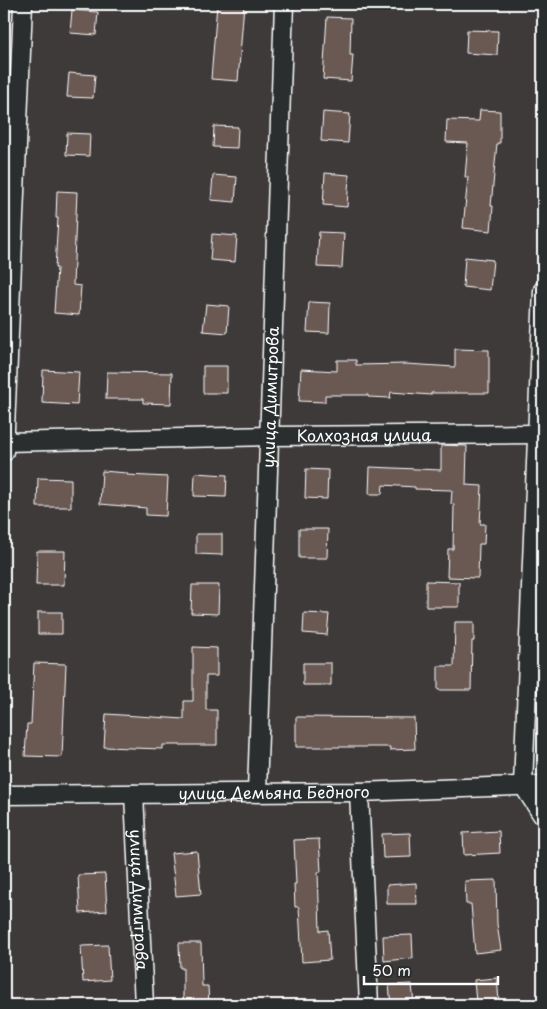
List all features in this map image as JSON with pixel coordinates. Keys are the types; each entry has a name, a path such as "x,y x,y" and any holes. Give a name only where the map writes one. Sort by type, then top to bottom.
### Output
{"street":[{"path":"4,452 23,4"},
{"name":"улица Димитрова","path":"257,792 284,4"},
{"path":"543,290 540,434 523,785 543,816"},
{"name":"Колхозная улица","path":"4,442 268,436 540,434"},
{"name":"улица Демьяна Бедного","path":"4,795 359,792 543,785"},
{"path":"359,792 370,1005"},
{"name":"улица Димитрова","path":"134,794 144,1005"}],"building":[{"path":"217,4 244,4 238,81 211,79"},
{"path":"72,10 98,12 96,35 70,33"},
{"path":"327,17 351,18 350,55 353,55 351,81 323,79"},
{"path":"467,30 498,31 497,55 466,53"},
{"path":"69,73 95,75 93,98 67,97"},
{"path":"480,110 500,111 500,143 497,143 491,206 493,206 491,231 463,228 468,177 465,177 468,143 446,142 447,120 479,121"},
{"path":"323,112 350,114 348,143 321,141"},
{"path":"214,126 238,127 237,148 213,147"},
{"path":"67,133 90,134 89,156 66,155"},
{"path":"325,173 349,175 347,207 323,205"},
{"path":"213,175 237,177 235,202 211,200"},
{"path":"57,191 77,192 73,285 81,286 79,315 54,313 57,268 55,268 58,218 56,218"},
{"path":"319,232 344,233 342,268 317,267"},
{"path":"212,234 237,236 235,262 210,260"},
{"path":"465,257 493,260 490,290 463,287"},
{"path":"309,302 330,303 329,333 307,332"},
{"path":"206,304 229,306 227,333 203,331"},
{"path":"455,349 489,350 489,393 431,393 431,395 391,392 390,398 368,397 368,395 325,395 325,402 299,401 301,369 337,371 337,360 356,360 356,365 406,364 455,367"},
{"path":"203,366 227,366 227,393 203,393"},
{"path":"43,370 79,372 77,405 42,403"},
{"path":"107,372 172,373 171,404 143,403 143,399 106,399"},
{"path":"441,445 467,446 466,485 482,486 480,524 485,524 484,544 479,544 478,578 447,577 448,549 453,549 454,505 451,504 452,490 415,489 415,487 383,485 382,494 369,494 370,467 441,470"},
{"path":"306,469 328,470 327,499 305,498"},
{"path":"102,471 127,473 127,475 168,477 166,516 146,515 146,508 100,504"},
{"path":"195,473 227,475 226,497 194,496"},
{"path":"38,478 71,479 71,507 37,507"},
{"path":"299,529 328,529 327,558 299,558"},
{"path":"196,534 222,534 222,555 196,554"},
{"path":"37,551 65,551 64,585 36,585"},
{"path":"426,581 459,582 459,607 426,607"},
{"path":"192,585 219,585 218,614 191,613"},
{"path":"38,612 62,612 62,634 38,634"},
{"path":"304,613 329,614 327,635 303,633"},
{"path":"455,622 474,622 471,690 438,690 438,666 454,666"},
{"path":"193,647 217,648 217,676 206,676 206,710 217,710 217,745 163,745 163,749 104,747 106,714 184,719 184,701 193,701"},
{"path":"34,663 66,664 62,757 25,756 27,724 31,724"},
{"path":"303,663 331,663 331,685 303,685"},
{"path":"296,717 414,718 415,749 390,750 390,747 296,747"},
{"path":"499,831 500,853 464,855 463,833"},
{"path":"410,833 411,857 383,858 382,834"},
{"path":"319,839 321,872 318,872 320,931 328,930 330,960 302,962 299,907 295,907 294,840"},
{"path":"197,851 201,894 176,896 171,853"},
{"path":"105,874 107,911 80,913 78,875"},
{"path":"496,880 497,924 501,950 475,953 471,904 466,904 465,881"},
{"path":"416,883 417,904 387,904 387,885"},
{"path":"412,935 413,958 384,961 383,936"},
{"path":"179,943 201,943 202,986 208,986 209,1005 183,1005 183,968 180,968"},
{"path":"108,945 110,980 83,982 81,946"},
{"path":"497,978 499,1001 476,1003 474,980"},
{"path":"412,984 414,1005 391,1005 389,985"}]}
